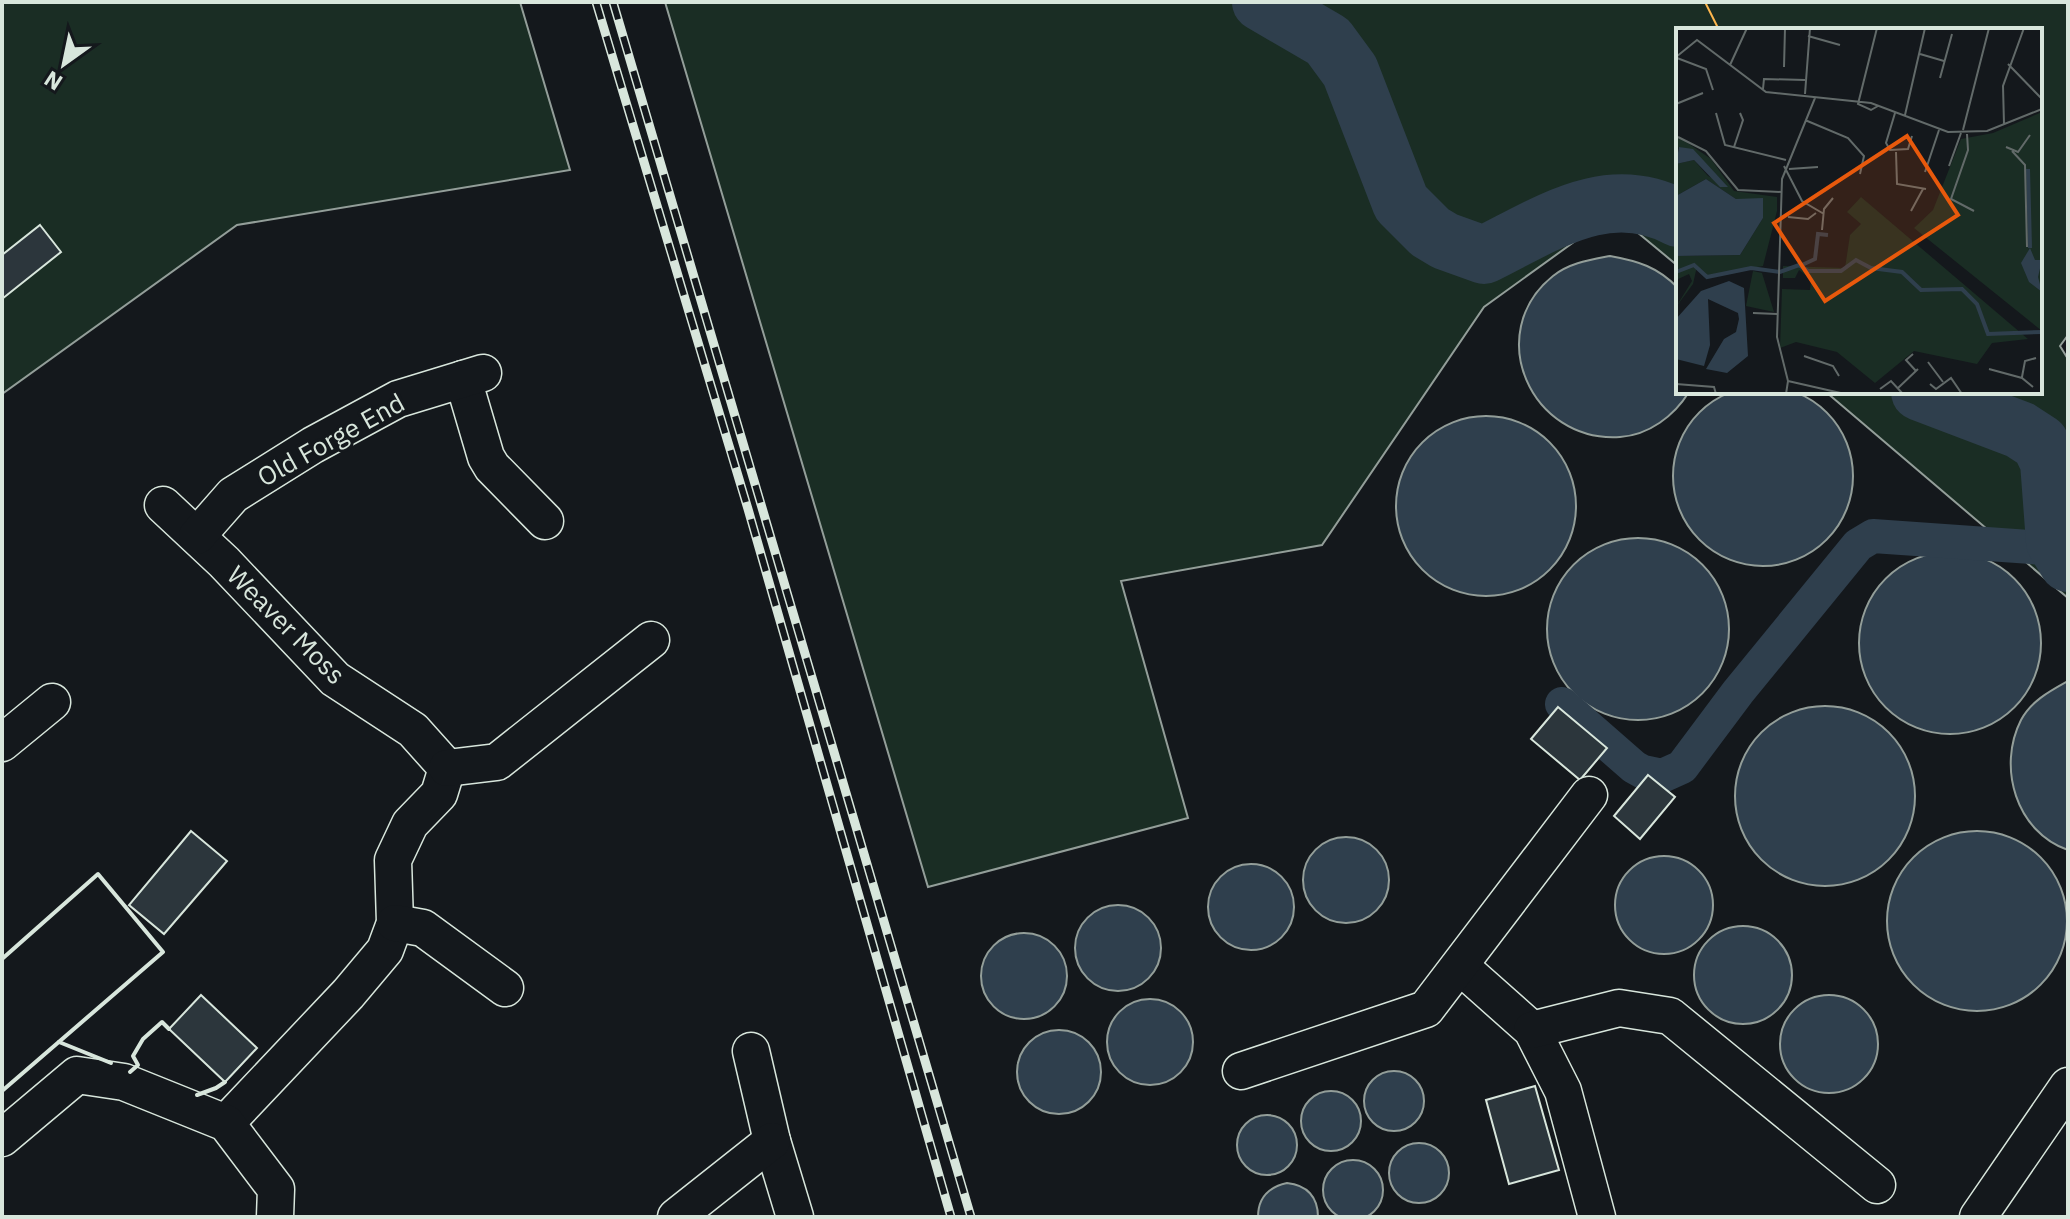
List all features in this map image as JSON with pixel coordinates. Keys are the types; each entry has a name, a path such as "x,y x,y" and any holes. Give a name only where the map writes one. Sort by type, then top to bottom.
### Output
{"street":[{"name":"Old Forge End","path":"197,536 233,495 313,445 398,399 473,376 486,457 545,521"},
{"name":"Weaver Moss","path":"163,505 335,679 413,730 447,768"},
{"path":"226,1123 348,994 385,950 395,923 393,860 410,824 439,794 447,768 497,762 651,640"},
{"path":"2,743 52,702"},
{"path":"1241,1071 1426,1009 1589,795"},
{"path":"395,923 423,928 505,988"},
{"path":"1460,966 1532,1030 1563,1091 1597,1217"},
{"path":"1532,1030 1619,1008 1670,1016 1877,1185"},
{"path":"751,1051 772,1141 795,1217"},
{"path":"2,1138 77,1075 124,1082 226,1123 276,1189 275,1217"},
{"path":"1978,1217 2068,1086"},
{"path":"676,1217 772,1141"}],"green space":[{"path":"2,2 520,2 570,170 237,225 2,394"},
{"path":"665,2 2068,2 2068,335 2060,346 2068,359 2068,598 1828,394 2042,394 2042,28 1676,28 1676,264 1614,213 1484,307 1322,545 1121,581 1188,818 928,887"}],"water":[{"path":"1610,256 1630,260 1663,275 1676,286 1676,394 1687,394 1660,423 1631,435 1589,434 1562,422 1541,404 1526,380 1520,354 1521,326 1532,300 1553,276 1587,261"},
{"path":"1727,394 1799,394 1813,401 1838,426 1851,458 1851,494 1838,526 1813,551 1781,564 1745,564 1713,551 1688,526 1675,494 1675,458 1688,426 1699,412"},
{"path":"1486,416 1521,422 1550,442 1570,471 1576,506 1570,541 1550,570 1521,590 1486,596 1451,590 1422,570 1402,541 1396,506 1402,471 1422,442 1451,422"},
{"path":"1638,538 1673,545 1702,565 1722,594 1729,629 1722,664 1702,693 1673,713 1638,720 1603,713 1574,693 1554,664 1547,629 1554,594 1574,565 1603,545"},
{"path":"1950,552 1985,559 2014,579 2034,608 2041,643 2034,678 2014,707 1985,727 1950,734 1915,727 1886,707 1866,678 1859,643 1866,608 1886,579 1915,559"},
{"path":"2068,681 2068,850 2035,829 2024,813 2016,796 2011,758 2014,738 2025,713 2042,697"},
{"path":"1825,706 1860,712 1889,732 1909,761 1915,796 1909,831 1889,860 1860,880 1825,886 1790,880 1761,860 1741,831 1735,796 1741,761 1761,732 1790,712"},
{"path":"1977,831 2012,837 2041,857 2061,886 2067,921 2061,956 2041,985 2012,1005 1977,1011 1942,1005 1913,985 1893,956 1887,921 1893,886 1913,857 1942,837"},
{"path":"1346,837 1362,841 1376,850 1385,864 1389,880 1385,896 1376,910 1362,919 1346,923 1330,919 1316,910 1307,896 1303,880 1307,864 1316,850 1330,841"},
{"path":"1664,856 1683,860 1698,871 1709,886 1713,905 1709,924 1698,939 1683,950 1664,954 1645,950 1630,939 1619,924 1615,905 1619,886 1630,871 1645,860"},
{"path":"1251,864 1267,868 1281,877 1290,891 1294,907 1290,923 1281,937 1267,946 1251,950 1235,946 1221,937 1212,923 1208,907 1212,891 1221,877 1235,868"},
{"path":"1118,905 1134,909 1148,918 1157,932 1161,948 1157,964 1148,978 1134,987 1118,991 1102,987 1088,978 1079,964 1075,948 1079,932 1088,918 1102,909"},
{"path":"1743,926 1762,930 1777,941 1788,956 1792,975 1788,994 1777,1009 1762,1020 1743,1024 1724,1020 1709,1009 1698,994 1694,975 1698,956 1709,941 1724,930"},
{"path":"1024,933 1040,937 1054,946 1063,960 1067,976 1063,992 1054,1006 1040,1015 1024,1019 1008,1015 994,1006 985,992 981,976 985,960 994,946 1008,937"},
{"path":"1829,995 1856,1003 1870,1017 1878,1044 1870,1071 1856,1085 1829,1093 1802,1085 1788,1071 1780,1044 1788,1017 1802,1003"},
{"path":"1150,999 1166,1003 1180,1012 1189,1026 1193,1042 1189,1058 1180,1072 1166,1081 1150,1085 1134,1081 1120,1072 1111,1058 1107,1042 1111,1026 1120,1012 1134,1003"},
{"path":"1051,1030 1067,1030 1083,1037 1094,1048 1101,1072 1098,1088 1089,1102 1067,1114 1051,1114 1035,1107 1024,1096 1017,1080 1017,1064 1024,1048 1035,1037"},
{"path":"1394,1071 1406,1073 1415,1080 1422,1089 1422,1113 1415,1122 1406,1129 1394,1131 1382,1129 1373,1122 1366,1113 1364,1101 1366,1089 1373,1080 1382,1073"},
{"path":"1331,1091 1343,1093 1352,1100 1359,1109 1359,1133 1352,1142 1343,1149 1331,1151 1319,1149 1310,1142 1303,1133 1301,1121 1303,1109 1310,1100 1319,1093"},
{"path":"1267,1115 1279,1117 1288,1124 1295,1133 1295,1157 1288,1166 1279,1173 1267,1175 1255,1173 1246,1166 1239,1157 1237,1145 1239,1133 1246,1124 1255,1117"},
{"path":"1419,1143 1431,1145 1440,1152 1447,1161 1447,1185 1440,1194 1431,1201 1419,1203 1407,1201 1398,1194 1391,1185 1389,1173 1391,1161 1398,1152 1407,1145"},
{"path":"1353,1160 1374,1169 1383,1190 1374,1211 1353,1220 1332,1211 1323,1190 1332,1169"},
{"path":"1287,1183 1300,1186 1310,1193 1318,1217 1258,1217 1266,1194"}],"building":[{"path":"40,225 61,252 2,299 2,255"},
{"path":"1558,707 1607,748 1580,780 1531,739"},
{"path":"1648,775 1675,797 1640,839 1614,816"},
{"path":"191,831 227,861 164,934 129,905"},
{"path":"201,995 257,1048 225,1082 169,1029"},
{"path":"1535,1086 1559,1170 1509,1184 1486,1100"}],"waterway":[{"path":"1261,2 1328,41 1350,71 1401,203 1430,232 1445,241 1484,255 1555,220 1602,205 1627,203 1652,207 1676,217"},
{"path":"1925,394 2020,430 2040,443 2049,462 2055,542 2068,563"},
{"path":"1562,704 1634,767 1662,776 1682,767 1738,692 1858,545 1873,536 2059,549"}],"railway":[{"path":"596,2 748,509 951,1217"},
{"path":"613,2 971,1217"}],"wall":[{"path":"2,959 98,874 163,952 2,1091"},
{"path":"130,1072 138,1065 133,1056 143,1039 162,1022 169,1029"},
{"path":"59,1042 111,1063"},
{"path":"197,1095 225,1082"}],"power":[{"path":"1705,2 1718,28"}]}
